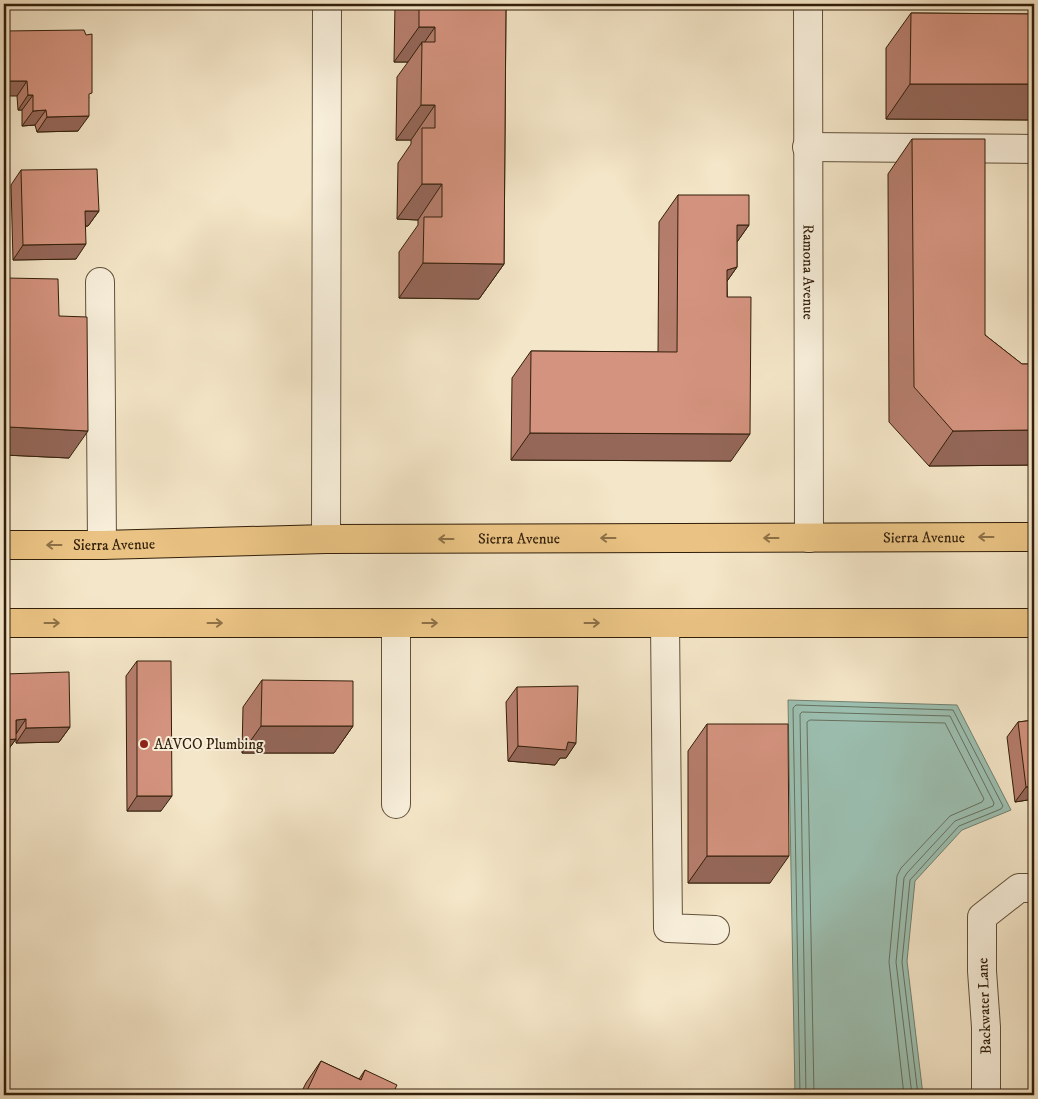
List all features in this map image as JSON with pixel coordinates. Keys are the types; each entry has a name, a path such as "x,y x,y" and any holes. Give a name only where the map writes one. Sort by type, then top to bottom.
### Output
{"main road":[{"name":"Sierra Avenue","path":"4,545 102,545 326,539 1034,537"},
{"path":"4,623 1034,622"}],"street":[{"path":"326,539 327,4"},
{"name":"Ramona Avenue","path":"808,4 809,538"},
{"path":"807,148 1034,149"},
{"path":"100,282 102,545"},
{"path":"665,622 668,928 715,930"},
{"path":"396,624 396,804"},
{"name":"Backwater Lane","path":"986,1095 986,1027 982,971 982,917 1019,888 1034,888"}],"water":[{"path":"788,700 957,705 1011,810 962,830 915,881 907,961 923,1095 795,1095"}],"building":[{"path":"419,4 506,4 504,264 423,263 424,217 442,217 442,184 422,184 422,128 435,128 435,105 421,105 422,42 435,42 435,27 419,27"},
{"path":"911,13 1034,14 1034,84 910,84"},
{"path":"84,30 86,35 92,34 92,93 89,94 89,116 47,117 46,110 33,111 33,95 28,95 27,81 4,81 4,31"},
{"path":"912,139 985,139 985,335 1022,364 1034,364 1034,430 953,431 914,387"},
{"path":"97,169 99,211 85,211 86,244 23,245 21,170"},
{"path":"678,195 749,195 749,225 737,225 737,267 727,270 727,297 751,297 750,434 530,433 531,351 677,352"},
{"path":"6,278 58,279 59,316 87,317 88,431 9,427"},
{"name":"AAVCO Plumbing","path":"137,661 171,661 172,796 137,796"},
{"path":"69,672 70,727 26,728 26,719 16,720 16,739 4,740 4,674"},
{"path":"262,680 353,681 353,726 261,726"},
{"path":"578,686 576,743 568,742 566,750 518,746 517,687"},
{"path":"1034,720 1034,786 1026,787 1018,722"},
{"path":"707,724 788,724 789,856 707,856"},
{"path":"321,1061 361,1080 365,1070 397,1085 395,1089 408,1095 305,1095"}],"place":[{"name":"AAVCO Plumbing","path":"144,744"}]}
